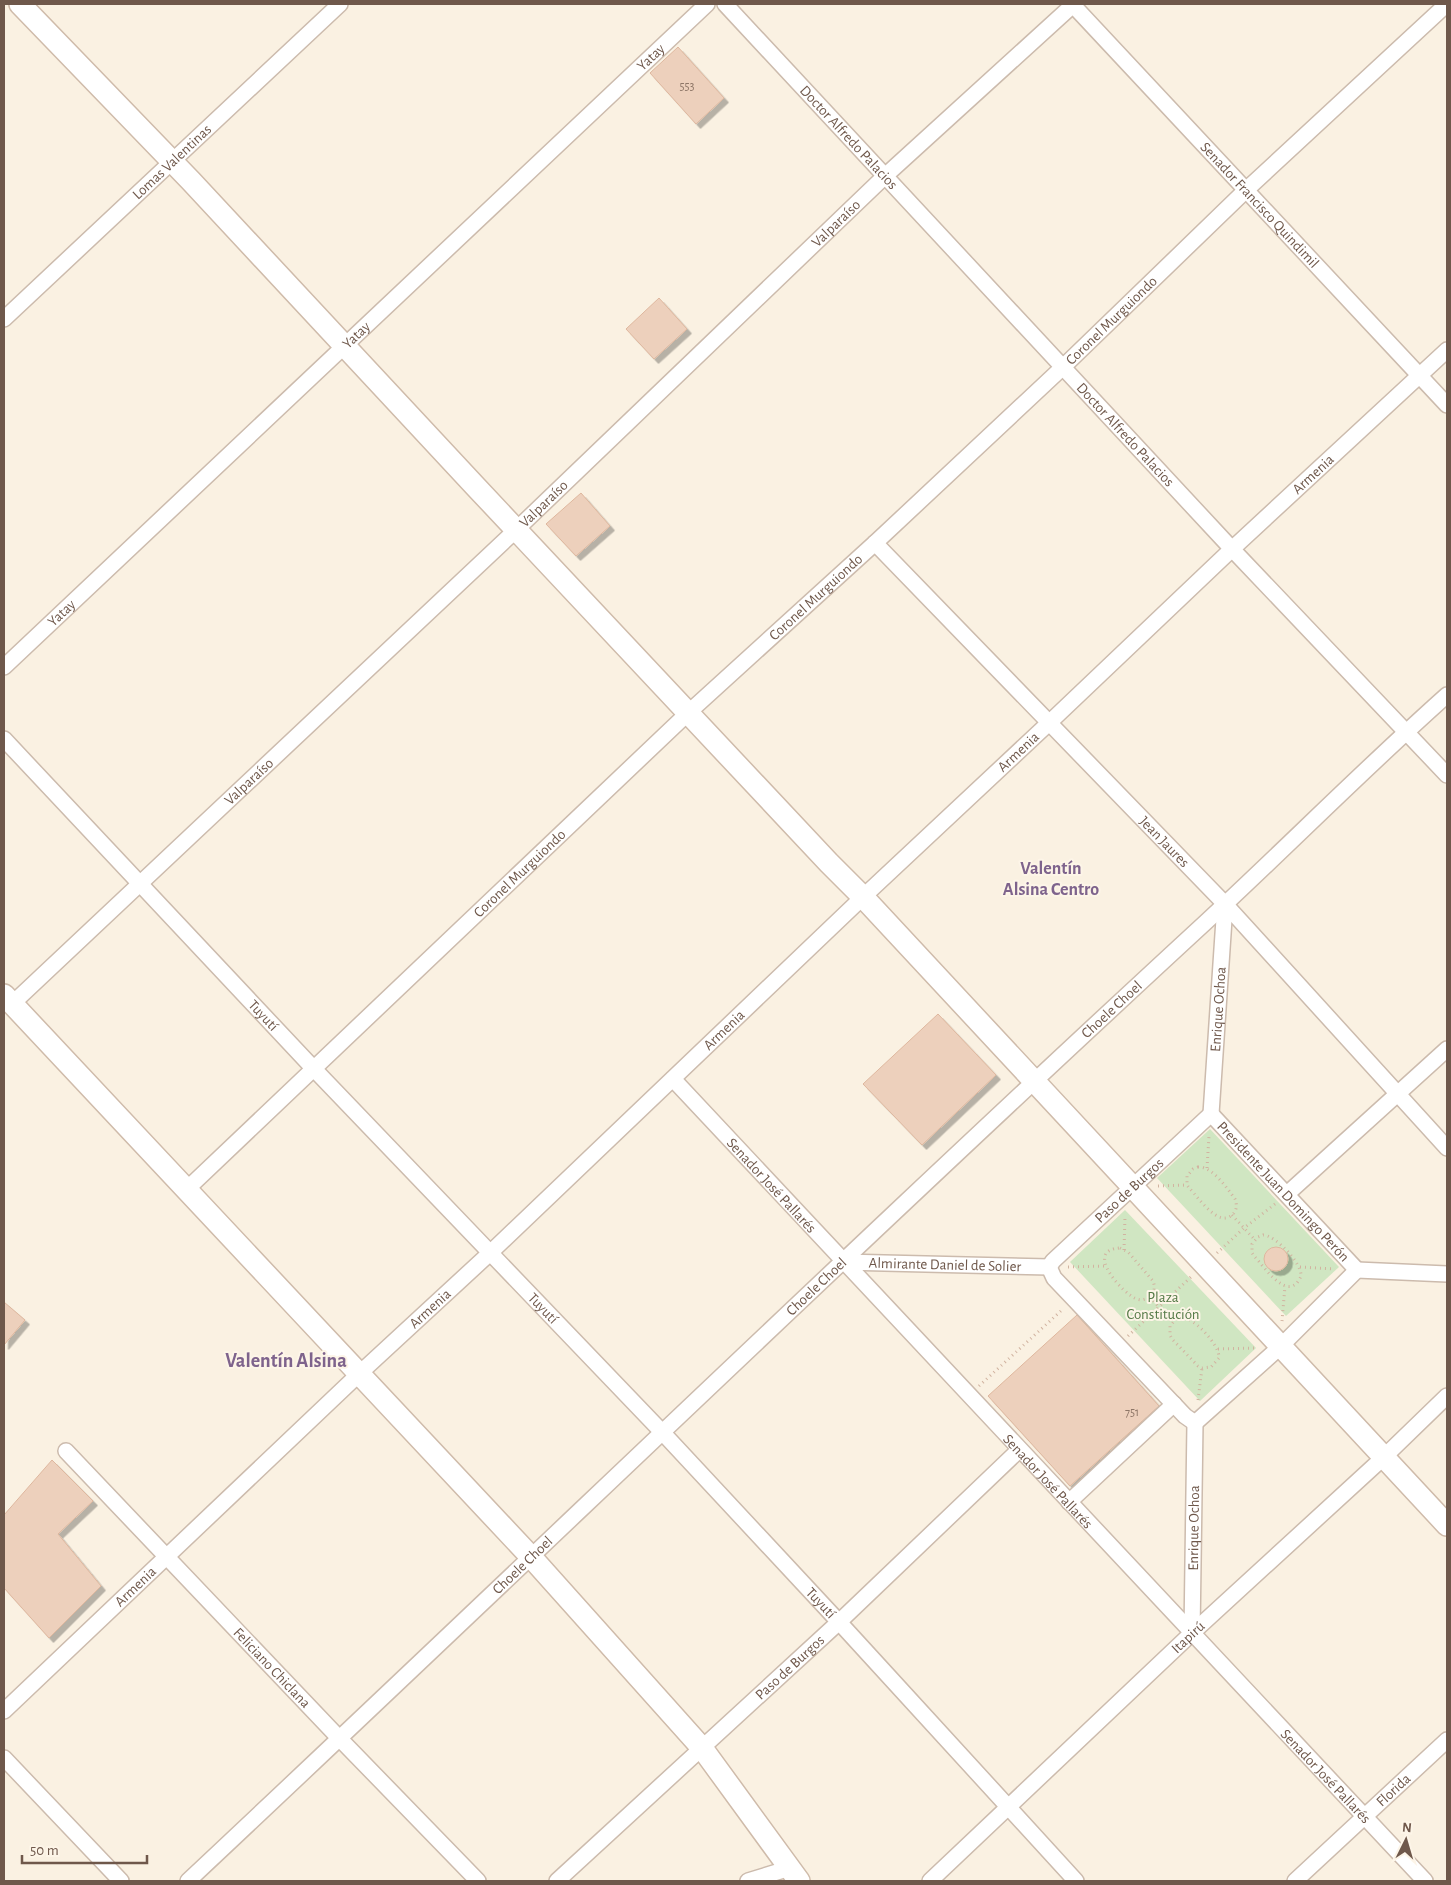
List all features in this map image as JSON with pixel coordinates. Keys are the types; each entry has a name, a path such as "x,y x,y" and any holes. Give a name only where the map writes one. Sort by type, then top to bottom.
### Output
{"street":[{"path":"20,4 172,160 688,713 863,897 1033,1081 1129,1191 1204,1265 1447,1525"},
{"name":"Lomas Valentinas","path":"4,319 340,4"},
{"name":"Yatay","path":"4,667 707,4"},
{"name":"Doctor Alfredo Palacios","path":"725,4 1232,549 1447,775"},
{"name":"Valparaíso","path":"8,999 140,883 517,529 885,176 1073,4"},
{"name":"Senador Francisco Quindimil","path":"1073,4 1447,405"},
{"name":"Coronel Murguiondo","path":"186,1190 688,713 875,542 1062,367 1246,190 1447,4"},
{"name":"Armenia","path":"4,1711 360,1373 674,1079 863,897 1232,549 1447,350"},
{"name":"Jean Jaures","path":"875,542 1225,904 1447,1148"},
{"name":"Choele Choel","path":"188,1881 532,1558 1033,1081 1447,695"},
{"name":"Tuyutí","path":"4,739 314,1069 663,1433 840,1622 1076,1881"},
{"name":"Enrique Ochoa","path":"1211,1114 1225,904"},
{"path":"8,999 532,1558 702,1748 794,1875 748,1881"},
{"path":"1287,1194 1447,1049"},
{"name":"Senador José Pallarés","path":"674,1079 968,1397 1425,1881"},
{"name":"Paso de Burgos","path":"1049,1267 1053,1261 1211,1114"},
{"name":"Presidente Juan Domingo Perón","path":"1211,1114 1357,1270"},
{"name":"Almirante Daniel de Solier","path":"843,1262 1049,1267"},
{"path":"1049,1267 1054,1278 1185,1416 1195,1422 1202,1418 1280,1347 1357,1270 1447,1274"},
{"name":"Itapirú","path":"930,1881 1192,1633 1384,1457 1447,1396"},
{"path":"1069,1502 1174,1404"},
{"name":"Enrique Ochoa","path":"1192,1633 1195,1422"},
{"name":"Paso de Burgos","path":"557,1881 840,1622 1019,1450"},
{"name":"Feliciano Chiclana","path":"66,1451 478,1881"},
{"name":"Florida","path":"1295,1881 1447,1740"},
{"path":"4,1758 121,1881"}],"path":[{"path":"1207,1168 1211,1114"},
{"path":"1207,1168 1235,1199 1236,1207 1232,1215 1224,1218 1215,1216 1187,1185 1187,1176 1193,1169 1207,1168"},
{"path":"1124,1250 1129,1191"},
{"path":"1118,1345 1244,1228 1287,1194"},
{"path":"1232,1215 1255,1240"},
{"path":"1262,1235 1272,1236 1300,1267 1302,1276 1297,1283 1289,1287 1277,1282 1255,1257 1252,1249 1255,1240 1262,1235"},
{"path":"1115,1249 1124,1250 1153,1281 1154,1289 1150,1297 1142,1300 1133,1298 1105,1266 1104,1262 1107,1254 1115,1249"},
{"path":"1049,1267 1105,1266"},
{"path":"1300,1267 1357,1270"},
{"path":"1218,1349 1280,1347 1285,1286"},
{"path":"1150,1297 1172,1322"},
{"path":"968,1397 1074,1299"},
{"path":"1180,1317 1189,1318 1218,1349 1218,1362 1211,1367 1202,1368 1195,1363 1172,1339 1169,1330 1172,1322 1180,1317"},
{"path":"1195,1422 1202,1368"}],"green space":[{"name":"Plaza Constitución","path":"1210,1129 1339,1267 1286,1316 1157,1178"},
{"name":"Plaza Constitución","path":"1125,1210 1256,1348 1200,1401 1070,1262"}],"building":[{"path":"678,47 724,98 696,124 650,73"},
{"path":"659,298 687,329 654,359 626,329"},
{"path":"581,493 610,526 576,556 546,524"},
{"path":"938,1014 996,1075 922,1145 863,1084"},
{"path":"1276,1247 1284,1251 1288,1259 1284,1267 1276,1271 1268,1267 1264,1259 1268,1251"},
{"path":"4,1302 25,1320 4,1345"},
{"path":"1077,1315 1159,1406 1070,1486 988,1396"},
{"path":"52,1460 93,1501 58,1534 101,1586 49,1638 4,1588 4,1515"}],"district":[{"name":"Valentín Alsina Centro","path":"1051,878"},
{"name":"Valentín Alsina","path":"286,1360"}]}
